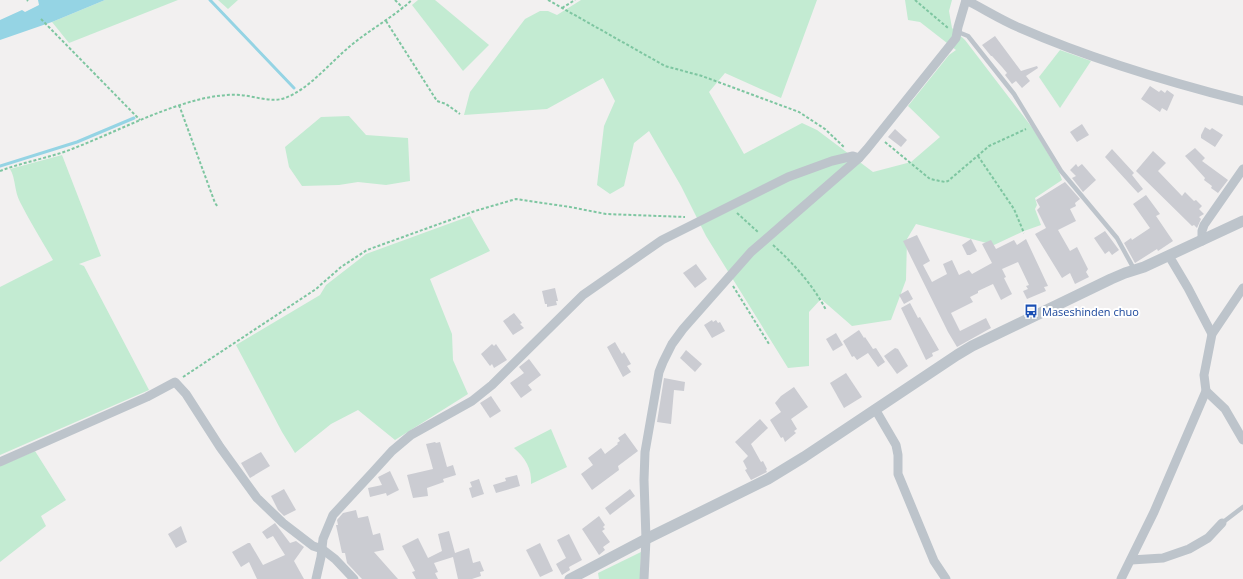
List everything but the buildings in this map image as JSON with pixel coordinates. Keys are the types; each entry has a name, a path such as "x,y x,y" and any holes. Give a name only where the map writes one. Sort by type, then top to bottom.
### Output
{"street":[{"path":"644,579 646,539 644,480 645,452 659,372 672,344 728,277 765,239 878,136 956,38 966,0 1019,28 1102,59 1214,94 1243,101"},
{"path":"316,579 327,528 333,515 392,451 411,435 472,401 487,389 583,295 662,240 729,206 788,177 832,161 856,157"},
{"path":"1202,241 1202,231 1204,225 1243,169"},
{"path":"570,579 646,539 768,479 804,457 972,346 1124,273 1135,271 1243,221"},
{"path":"1169,256 1212,334"},
{"path":"1121,579 1154,512 1206,391 1204,375 1212,334 1243,288"},
{"path":"0,462 147,397 175,382 186,394 220,447 257,498 282,523 313,546 322,549 335,559 354,579"},
{"path":"1206,391 1225,409 1243,440"},
{"path":"875,409 896,445 898,455 898,474 934,561 946,579"},
{"path":"1131,560 1163,558 1189,549 1208,538 1222,523"}],"lane":[{"path":"958,32 968,36 1014,94 1061,170 1116,238 1135,271"},
{"path":"1222,523 1243,507"}],"path":[{"path":"395,0 403,8"},
{"path":"0,171 71,150 179,105 224,95 240,95 276,100 284,98 300,90 349,47 386,21 412,0"},
{"path":"548,0 665,66 702,76 799,112 825,129 856,157"},
{"path":"562,8 575,0"},
{"path":"915,0 953,31 958,32"},
{"path":"41,19 140,120"},
{"path":"386,21 437,101 446,104 460,114"},
{"path":"179,105 215,203 218,207"},
{"path":"878,136 930,179 945,182 989,146 1034,125"},
{"path":"978,156 1014,209 1024,233"},
{"path":"175,382 316,289 341,267 367,250 475,211 516,200 570,207 606,214 686,218"},
{"path":"729,206 782,254 816,292 826,310"},
{"path":"728,277 770,344"}],"green space":[{"path":"105,0 178,0 69,43 52,22"},
{"path":"218,0 238,0 228,9"},
{"path":"418,0 435,0 489,45 463,71 412,5"},
{"path":"581,0 817,0 781,98 725,73 709,92 744,154 802,123 817,130 873,172 911,162 940,137 908,106 949,55 956,50 920,22 908,20 905,0 952,0 949,11 952,28 965,40 1034,130 1059,172 1062,180 1035,198 1037,205 1035,209 1041,225 994,245 916,224 907,239 906,280 891,320 852,326 821,299 809,312 809,366 788,368 706,236 681,186 649,131 634,143 624,186 610,194 597,185 604,126 615,101 603,78 547,109 464,115 470,92 525,19 540,11 548,11 557,15"},
{"path":"1060,50 1091,61 1060,108 1039,77"},
{"path":"349,116 366,135 408,138 410,181 386,185 358,182 339,185 302,186 289,167 285,147 321,117"},
{"path":"62,155 101,256 79,264 84,266 149,390 0,455 0,287 53,260 20,202 10,169"},
{"path":"470,216 490,251 430,279 452,334 453,360 468,394 395,440 358,410 331,424 295,453 282,432 236,345 320,295 326,285 366,254"},
{"path":"551,429 567,467 531,484 529,468 514,448"},
{"path":"35,451 66,500 41,516 46,526 0,562 0,466"},
{"path":"641,552 640,579 599,579 598,573"}],"water":[{"path":"38,0 105,0 52,22 0,40 0,20 22,10 25,12 39,5"}],"waterway":[{"path":"210,0 294,88"},
{"path":"0,166 77,142 134,118"}],"place":[{"name":"Maseshinden chuo","path":"1031,311"}]}
